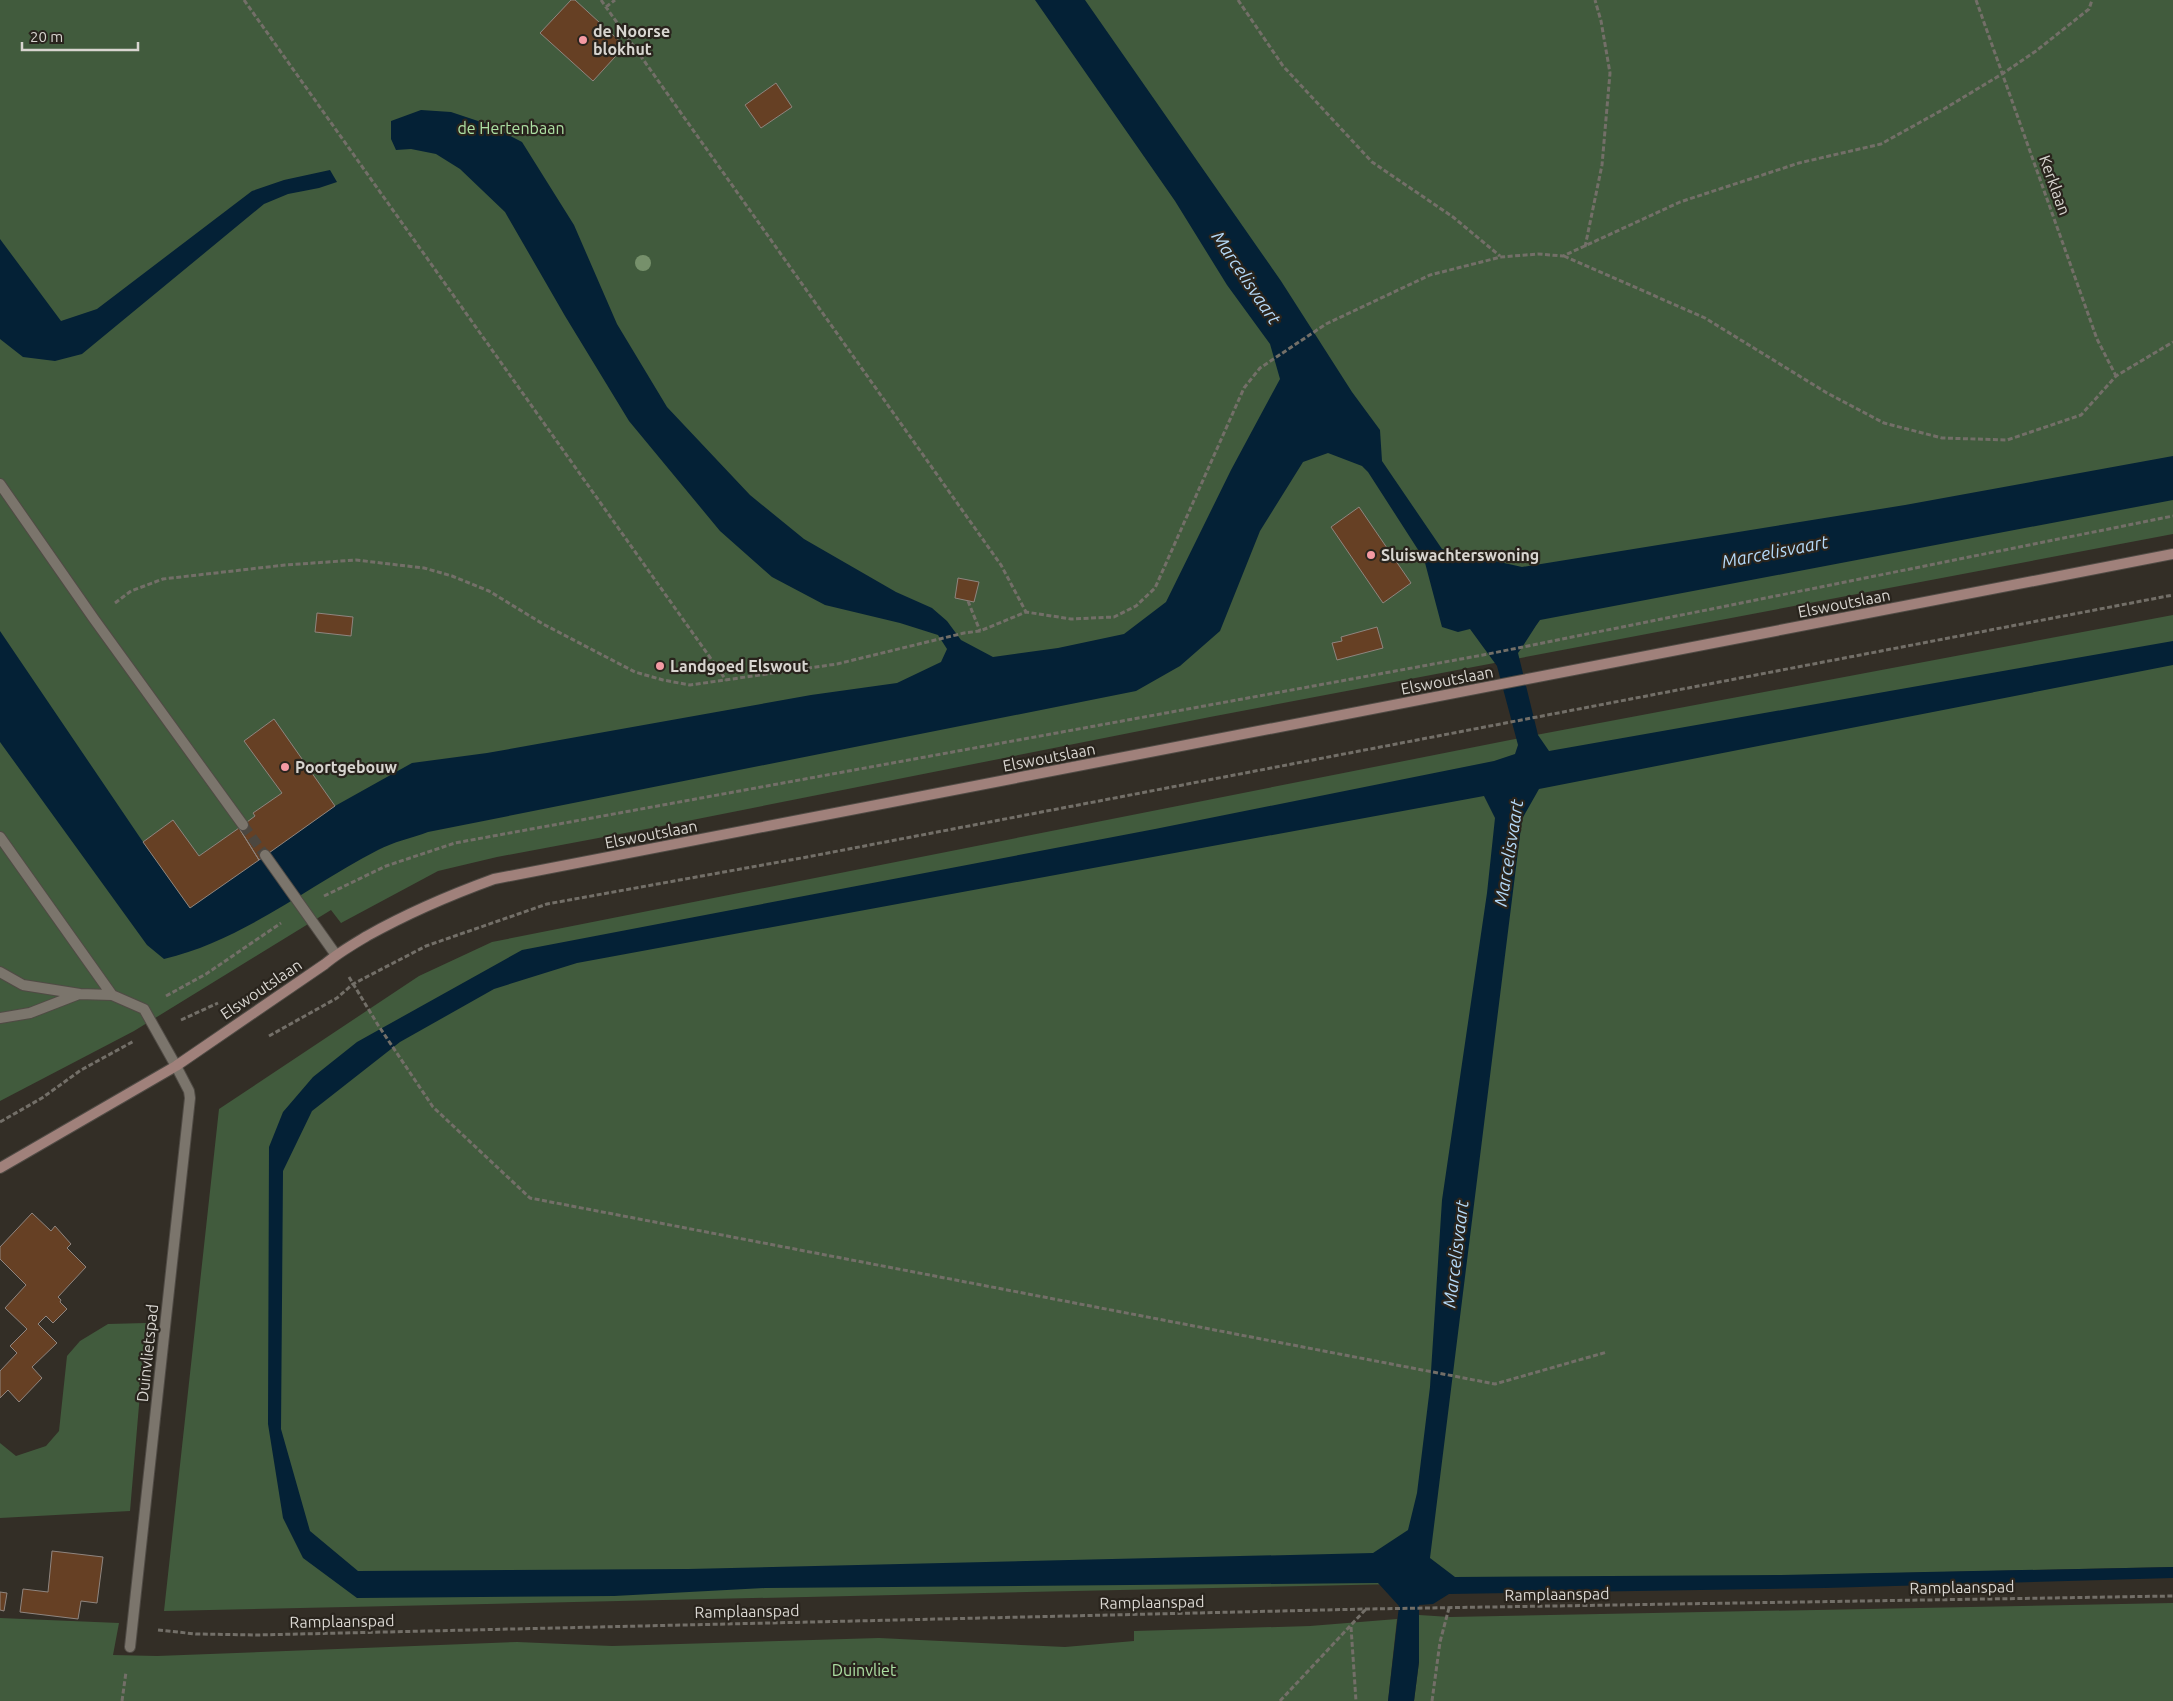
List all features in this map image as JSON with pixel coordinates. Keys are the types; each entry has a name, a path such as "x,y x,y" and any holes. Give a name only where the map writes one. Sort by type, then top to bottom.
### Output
{"street":[{"path":"0,484 94,619 243,825"},
{"name":"Elswoutslaan","path":"0,1168 176,1066 336,955 392,922 441,898 494,879 2173,554"},
{"path":"0,837 112,995"},
{"path":"265,855 336,955"},
{"path":"0,972 23,985 80,994 112,995"},
{"path":"0,1018 30,1013 80,994"},
{"name":"Duinvlietspad","path":"112,995 144,1009 189,1091 190,1098 130,1647"}],"path":[{"path":"244,0 726,681"},
{"path":"601,0 1001,565 1026,612"},
{"path":"606,7 615,0"},
{"path":"1238,0 1283,66 1372,162 1453,217 1501,257"},
{"path":"1585,248 1602,165 1610,73 1601,21 1595,0"},
{"name":"Kerklaan","path":"1976,0 2097,339 2116,376"},
{"path":"1563,256 1585,248 1680,202 1799,163 1881,144 1944,109 2036,51 2089,9 2092,0"},
{"path":"94,619 131,591 162,579 286,565 356,560 424,568 452,576 489,591 543,624 635,672 690,685 837,664 964,633 980,631 1026,612 1071,619 1114,617 1136,606 1155,588 1229,418 1244,388 1260,368 1326,324 1430,275 1501,257 1538,254 1563,256 1705,318 1827,393 1884,423 1942,438 2007,440 2081,415 2116,376 2173,342"},
{"path":"1483,655 2173,516"},
{"path":"353,984 426,946 547,904 807,857 2173,595"},
{"path":"968,600 980,631"},
{"path":"336,955 378,1025 434,1107 530,1198 1495,1384 1607,1352"},
{"path":"0,1122 42,1098 81,1070 137,1039"},
{"name":"Ramplaanspad","path":"133,1627 196,1634 256,1635 1366,1609 2173,1596"},
{"path":"1432,1701 1440,1642 1449,1608"},
{"path":"1280,1701 1366,1609"},
{"path":"1351,1626 1356,1701"}],"green space":[{"name":"Landgoed Elswout","path":"0,0 2173,0 2173,534 1210,717 497,857 438,871 341,923 331,910 134,1031 0,1101"},
{"path":"2173,615 2173,1567 164,1611 219,1109 419,976 492,942 1510,740"},
{"path":"146,1323 130,1511 0,1518 0,1443 16,1456 46,1446 59,1431 67,1356 80,1341 108,1324"},
{"path":"2173,1603 2173,1701 1414,1701 1419,1662 1419,1615 1450,1617"},
{"name":"Duinvliet","path":"0,1618 119,1623 113,1655 157,1656 517,1642 612,1646 879,1638 1065,1647 1134,1641 1134,1631 1310,1626 1397,1619 1388,1701 0,1701"}],"water":[{"name":"Marcelisvaart","path":"1035,0 1085,0 1281,281 1352,392 1380,430 1382,461 1442,549 1522,567 1905,505 2173,456 2173,500 1540,620 1537,624 1518,653 1538,735 1549,751 2173,641 2173,665 1539,789 1522,819 1430,1558 1455,1577 1781,1575 2173,1567 2173,1578 1825,1588 1449,1594 1433,1604 1419,1605 1419,1662 1414,1701 1388,1701 1399,1606 1378,1583 765,1588 614,1596 357,1598 303,1558 283,1518 268,1424 269,1147 283,1112 313,1077 357,1042 522,950 1155,829 1494,761 1515,754 1518,745 1497,666 1470,629 1458,632 1442,627 1424,559 1368,472 1362,466 1328,453 1303,462 1260,531 1220,631 1180,666 1136,691 428,832 378,850 248,926 221,939 164,959 147,945 0,742 0,631 190,908 335,806 412,763 487,753 811,695 897,683 941,662 947,649 938,635 900,623 825,605 772,577 720,531 629,421 505,212 460,169 436,154 411,149 396,150 391,139 391,121 421,110 451,112 487,124 522,142 574,225 617,324 667,407 750,495 804,539 896,592 932,608 947,621 961,640 993,657 1058,648 1124,634 1166,602 1231,470 1280,379 1270,344 1227,285 1175,201","holes":["1484,796 1495,818 1487,893 1442,1200 1430,1387 1417,1493 1408,1530 1373,1553 688,1569 358,1571 310,1531 281,1429 283,1171 312,1111 400,1042 494,989 577,963"]},
{"path":"330,170 337,182 319,188 288,194 264,204 82,354 55,361 23,357 0,339 0,239 61,321 97,309 252,191 284,180"}],"building":[{"name":"de Noorse blokhut","path":"571,0 575,0 625,46 593,81 540,33"},
{"path":"776,83 792,107 761,128 745,105"},
{"name":"Sluiswachterswoning","path":"1359,507 1411,583 1383,603 1331,527"},
{"path":"958,578 979,582 974,602 955,598"},
{"path":"317,613 353,617 351,636 315,632"},
{"path":"1377,627 1383,648 1337,660 1332,643 1342,641 1341,637"},
{"name":"Poortgebouw","path":"274,719 335,806 259,860 239,828 255,816 253,813 282,793 244,741"},
{"path":"173,820 199,856 239,828 259,860 190,908 143,842"},
{"path":"32,1213 51,1231 55,1226 71,1244 67,1248 86,1267 58,1297 67,1309 53,1323 46,1316 38,1324 57,1343 32,1367 42,1378 19,1402 8,1390 0,1398 0,1371 17,1353 10,1346 27,1329 5,1308 26,1285 0,1259 0,1247"},
{"path":"52,1551 103,1557 97,1603 81,1601 78,1619 20,1612 23,1589 48,1592"},
{"path":"0,1592 7,1593 4,1611 0,1610"}],"tunnel":[{"path":"243,825 265,855"}],"place":[{"name":"de Noorse blokhut","path":"583,40"},
{"name":"Sluiswachterswoning","path":"1371,555"},
{"name":"Landgoed Elswout","path":"660,666"},
{"name":"Poortgebouw","path":"285,767"}],"park label":[{"name":"de Hertenbaan","path":"511,128"}]}
